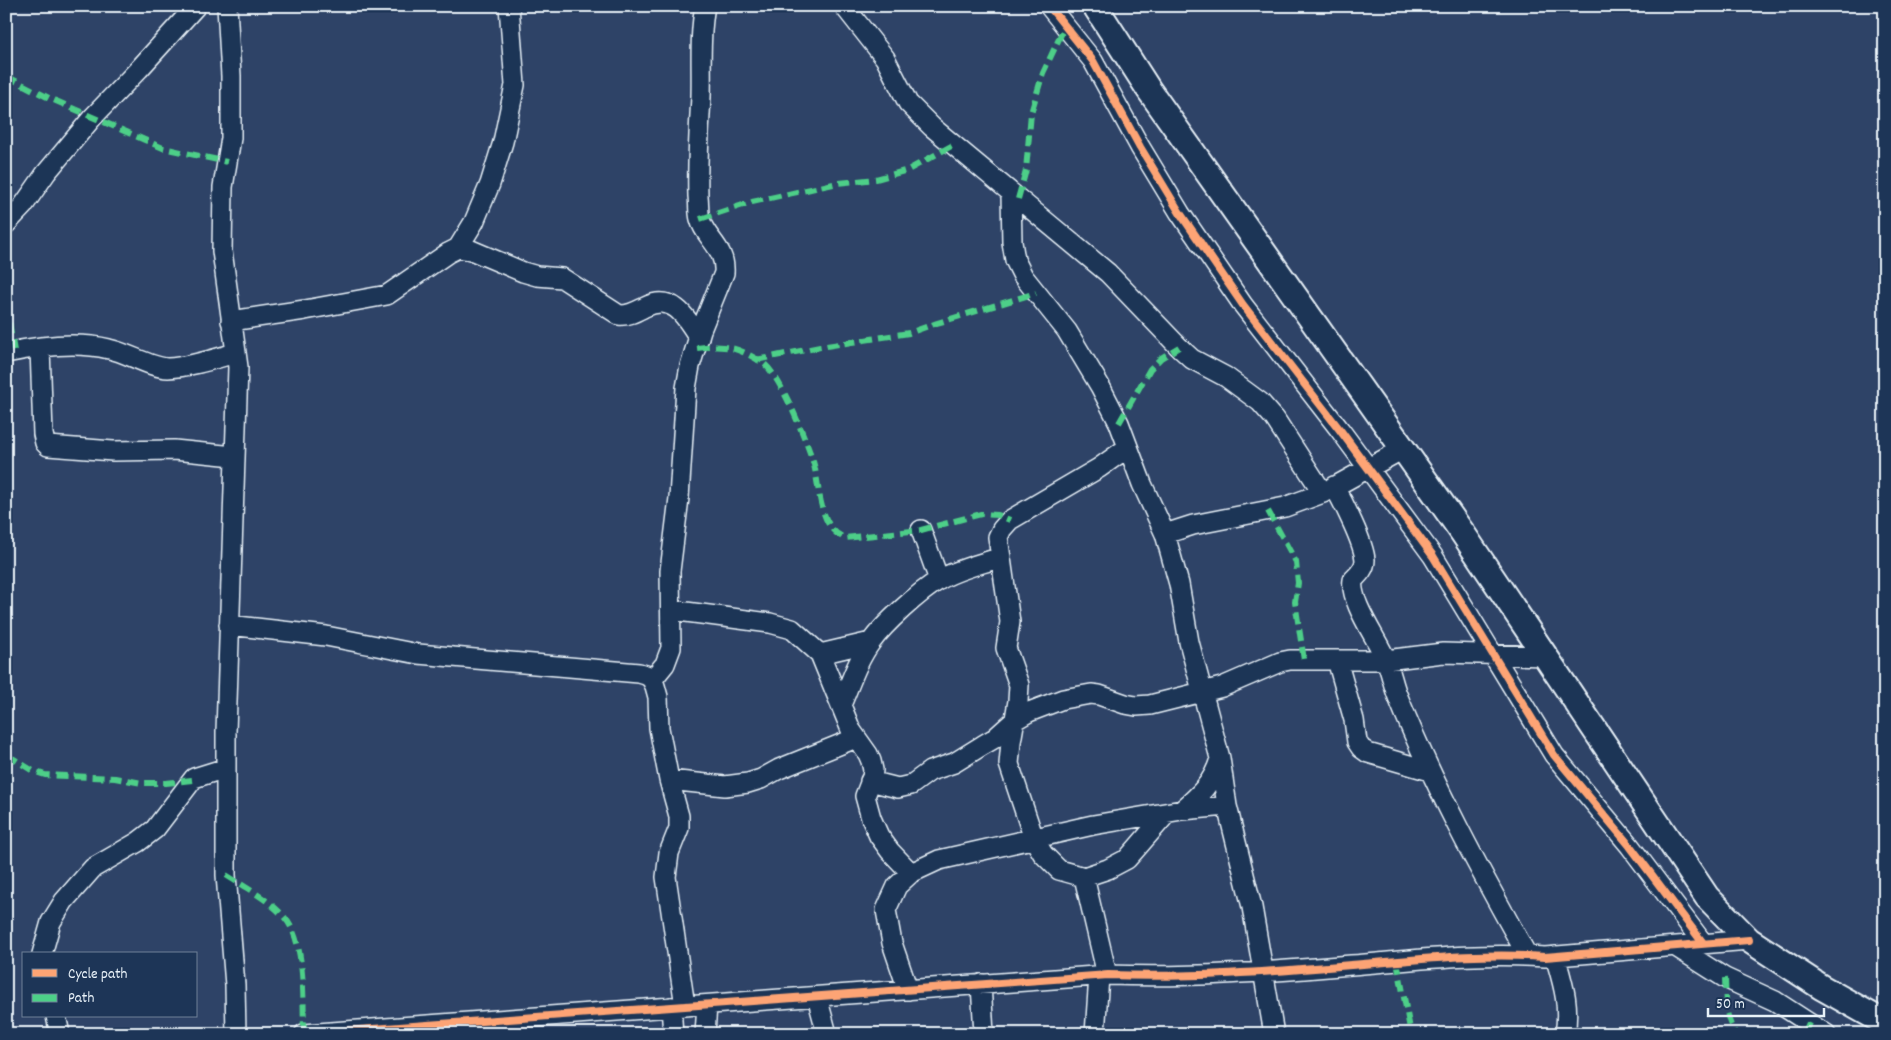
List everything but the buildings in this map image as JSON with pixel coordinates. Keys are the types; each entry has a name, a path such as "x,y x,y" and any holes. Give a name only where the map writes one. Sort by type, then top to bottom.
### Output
{"main road":[{"path":"1095,6 1149,90 1462,532 1707,897 1749,940 1821,987 1885,1024"}],"street":[{"path":"6,224 92,118 196,6"},
{"path":"226,6 231,76 231,138 222,187 222,251 238,367 226,768 226,875 235,985 236,1034"},
{"path":"231,321 387,295 458,248 474,222 490,184 503,142 509,114 515,85 509,6"},
{"path":"652,680 670,656 671,648 670,571 679,498 686,388 690,366 699,338 724,273 724,266 717,245 700,219 697,171 701,95 701,34 705,6"},
{"path":"844,6 885,58 908,103 932,127 1108,273 1192,359 1226,377 1260,402 1276,419 1349,515 1365,559 1360,573 1353,580 1354,593 1386,660 1397,695 1430,771 1475,864 1527,956"},
{"path":"1049,6 1093,61 1140,147 1180,213 1243,305 1340,430 1433,556 1554,755 1630,846 1702,943"},
{"path":"1011,194 1012,242 1015,260 1023,276 1067,331 1111,406 1165,534 1179,584 1189,642 1201,692 1220,758 1227,806 1252,907 1274,1034"},
{"path":"458,248 471,250 530,274 562,278 619,315 634,313 652,304 661,302 671,305 680,311 699,338"},
{"path":"6,353 79,344 110,349 166,368 189,365 235,354"},
{"path":"40,348 43,434 45,443 48,446 113,451 174,450 234,456"},
{"path":"1128,448 1099,468 1010,520 1002,529 998,538 1010,622 1006,648 1018,685 1018,701 1010,742 1009,764 1034,839 1043,854 1059,870 1084,877 1108,870 1127,858 1175,811 1195,799 1217,770 1220,758"},
{"path":"1165,534 1193,525 1285,507 1328,489 1403,449"},
{"path":"921,530 939,580"},
{"path":"841,705 859,662 871,642 912,601 939,580 1001,557"},
{"path":"671,610 770,623 792,629 820,654 856,738 872,761 873,770 866,796 871,818 879,836 911,873"},
{"path":"229,626 326,636 418,654 639,674 646,675 652,680 658,697 659,728 669,780 679,816 679,828 669,853 666,877 678,1007 673,1034"},
{"path":"820,654 871,642"},
{"path":"870,781 898,788 911,785 930,771 954,763 983,746 1015,720 1029,712 1063,699 1091,694 1136,706 1150,705 1222,687 1280,662 1290,660 1386,660 1443,653 1545,656"},
{"path":"1337,660 1361,748 1368,753 1430,771"},
{"path":"669,780 725,786 748,782 761,779 779,769 856,738"},
{"path":"43,952 52,922 64,901 92,868 138,842 155,829 194,778 226,768"},
{"path":"908,990 892,942 886,910 897,886 911,873 939,860 976,850 1093,825 1175,811 1227,806"},
{"path":"1084,877 1103,976 1096,1034"},
{"path":"304,1034 492,1027 678,1007 1103,976 1263,972 1397,961 1555,956 1749,940"},
{"path":"1676,946 1725,978 1774,1001 1826,1034"},
{"path":"1555,956 1565,989 1567,1003 1568,1015 1565,1034"},
{"path":"981,984 984,1034"},
{"path":"817,997 827,1034"},
{"path":"705,1034 707,1005"},
{"path":"56,1018 60,1034"}],"marked path":[{"path":"1018,199 1026,170 1031,113 1043,73 1065,26"},
{"path":"6,76 49,98 163,148 227,162"},
{"path":"700,219 752,202 838,183 876,179 908,170 953,145"},
{"path":"756,360 820,347 909,333 1036,293"},
{"path":"6,305 14,351"},
{"path":"697,348 729,347 744,352 763,363 770,370 800,426 814,465 822,508 830,527 837,534 846,538 921,530 981,514 998,515 1010,520"},
{"path":"1119,423 1150,369 1161,358 1179,347"},
{"path":"1268,511 1296,562 1298,583 1295,602 1304,660"},
{"path":"6,757 14,759 33,771 45,775 115,778 142,783 192,780"},
{"path":"226,875 272,906 285,918 292,929 297,942 302,973 304,1034"},
{"path":"1397,961 1411,1034"},
{"path":"1725,978 1729,1021 1736,1034"},
{"path":"1804,1034 1809,1023"}],"cycle path":[{"path":"1049,6 1093,61 1140,147 1180,213 1243,305 1340,430 1433,556 1554,755 1630,846 1703,943"},
{"path":"304,1034 1108,975 1230,974 1472,956 1545,957 1749,940"}]}
